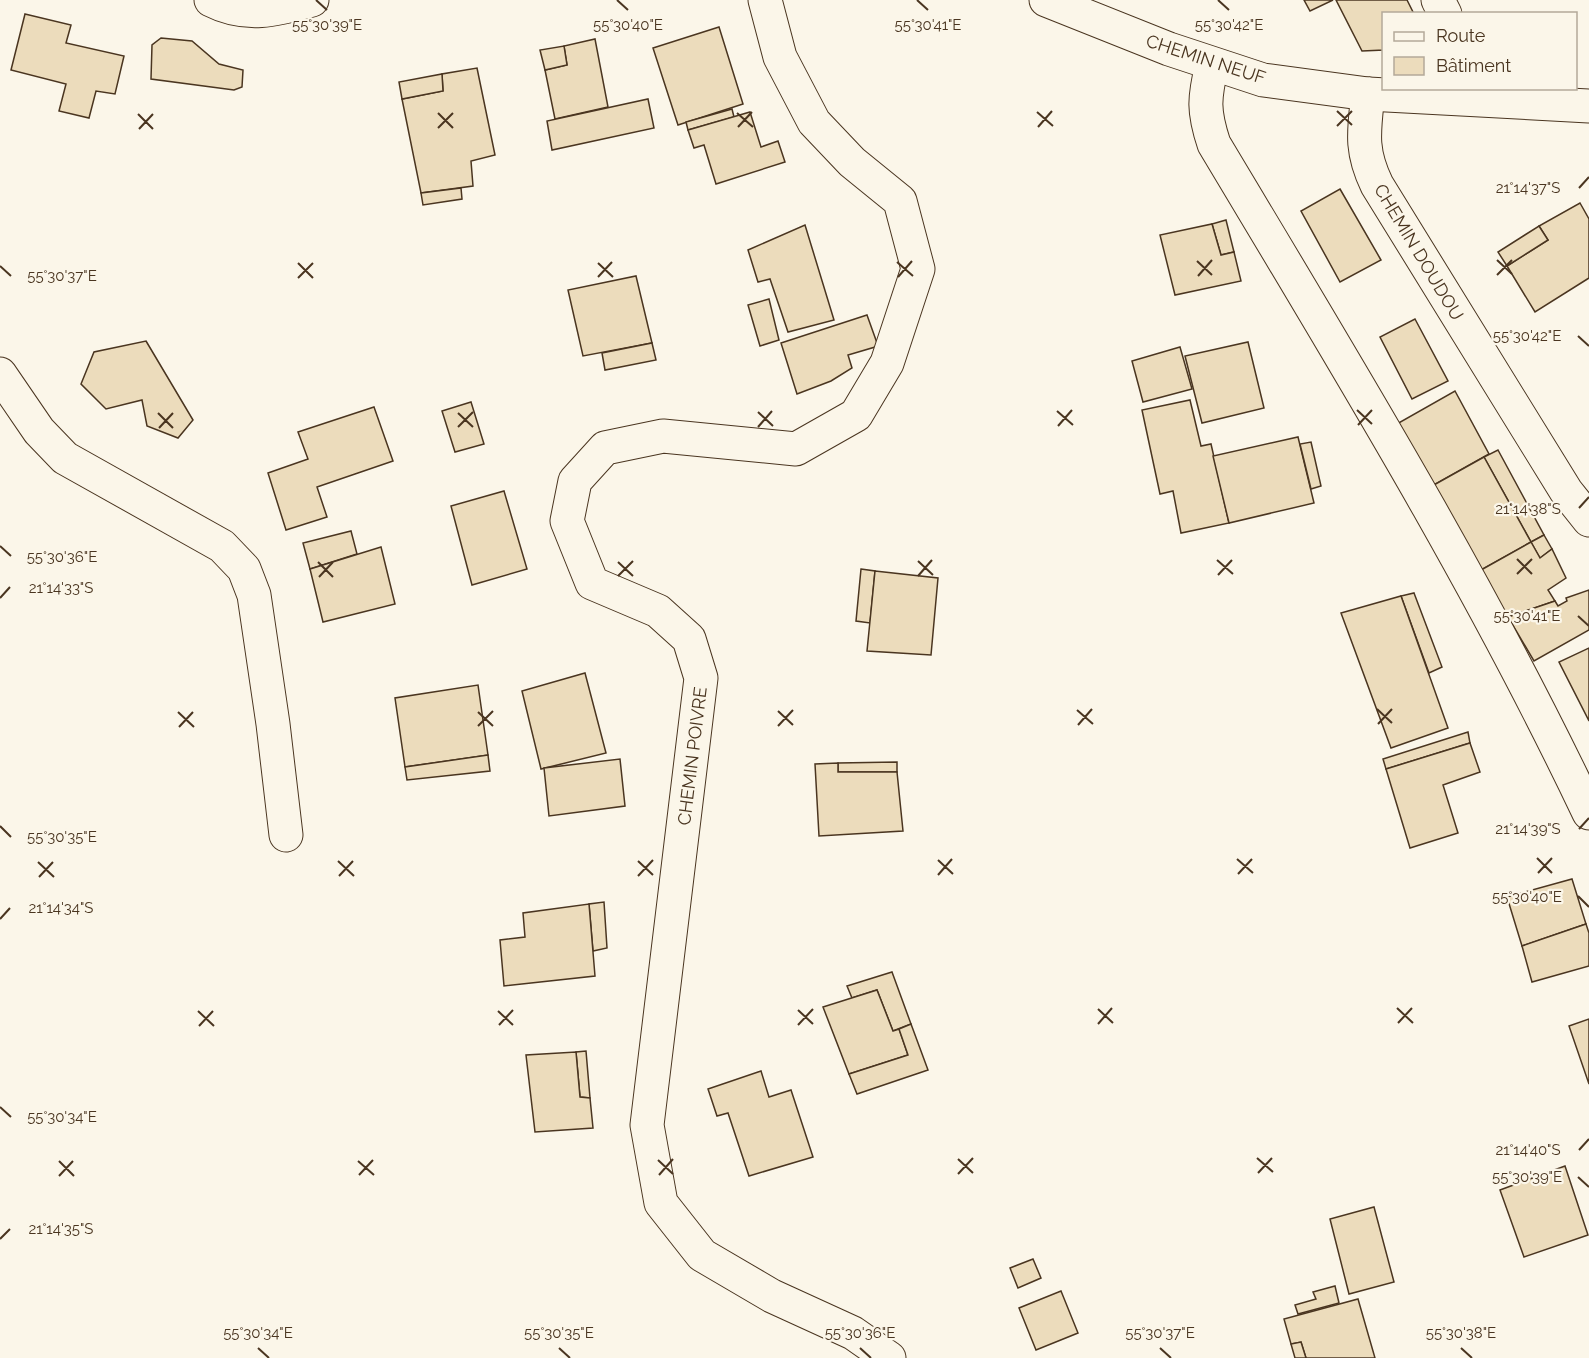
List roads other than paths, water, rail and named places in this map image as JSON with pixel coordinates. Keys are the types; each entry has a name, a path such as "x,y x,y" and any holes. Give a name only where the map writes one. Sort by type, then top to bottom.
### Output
{"street":[{"path":"211,0 218,4 256,13 312,0"},
{"name":"CHEMIN POIVRE","path":"765,0 780,57 814,123 852,162 900,201 918,269 887,363 856,415 796,449 663,436 605,448 575,481 567,521 592,583 658,611 689,639 701,678 647,1125 660,1203 702,1255 772,1296 853,1333 889,1358"},
{"name":"CHEMIN NEUF","path":"1046,0 1212,65 1263,80 1368,94 1459,93 1589,106"},
{"path":"1212,65 1205,96 1206,120 1214,144 1417,485 1557,744 1589,813"},
{"name":"CHEMIN DOUDOU","path":"1368,94 1364,140 1367,164 1377,184 1566,491 1589,520"},
{"path":"0,374 39,431 65,458 222,546 244,569 254,595 273,724 285,835"}]}
